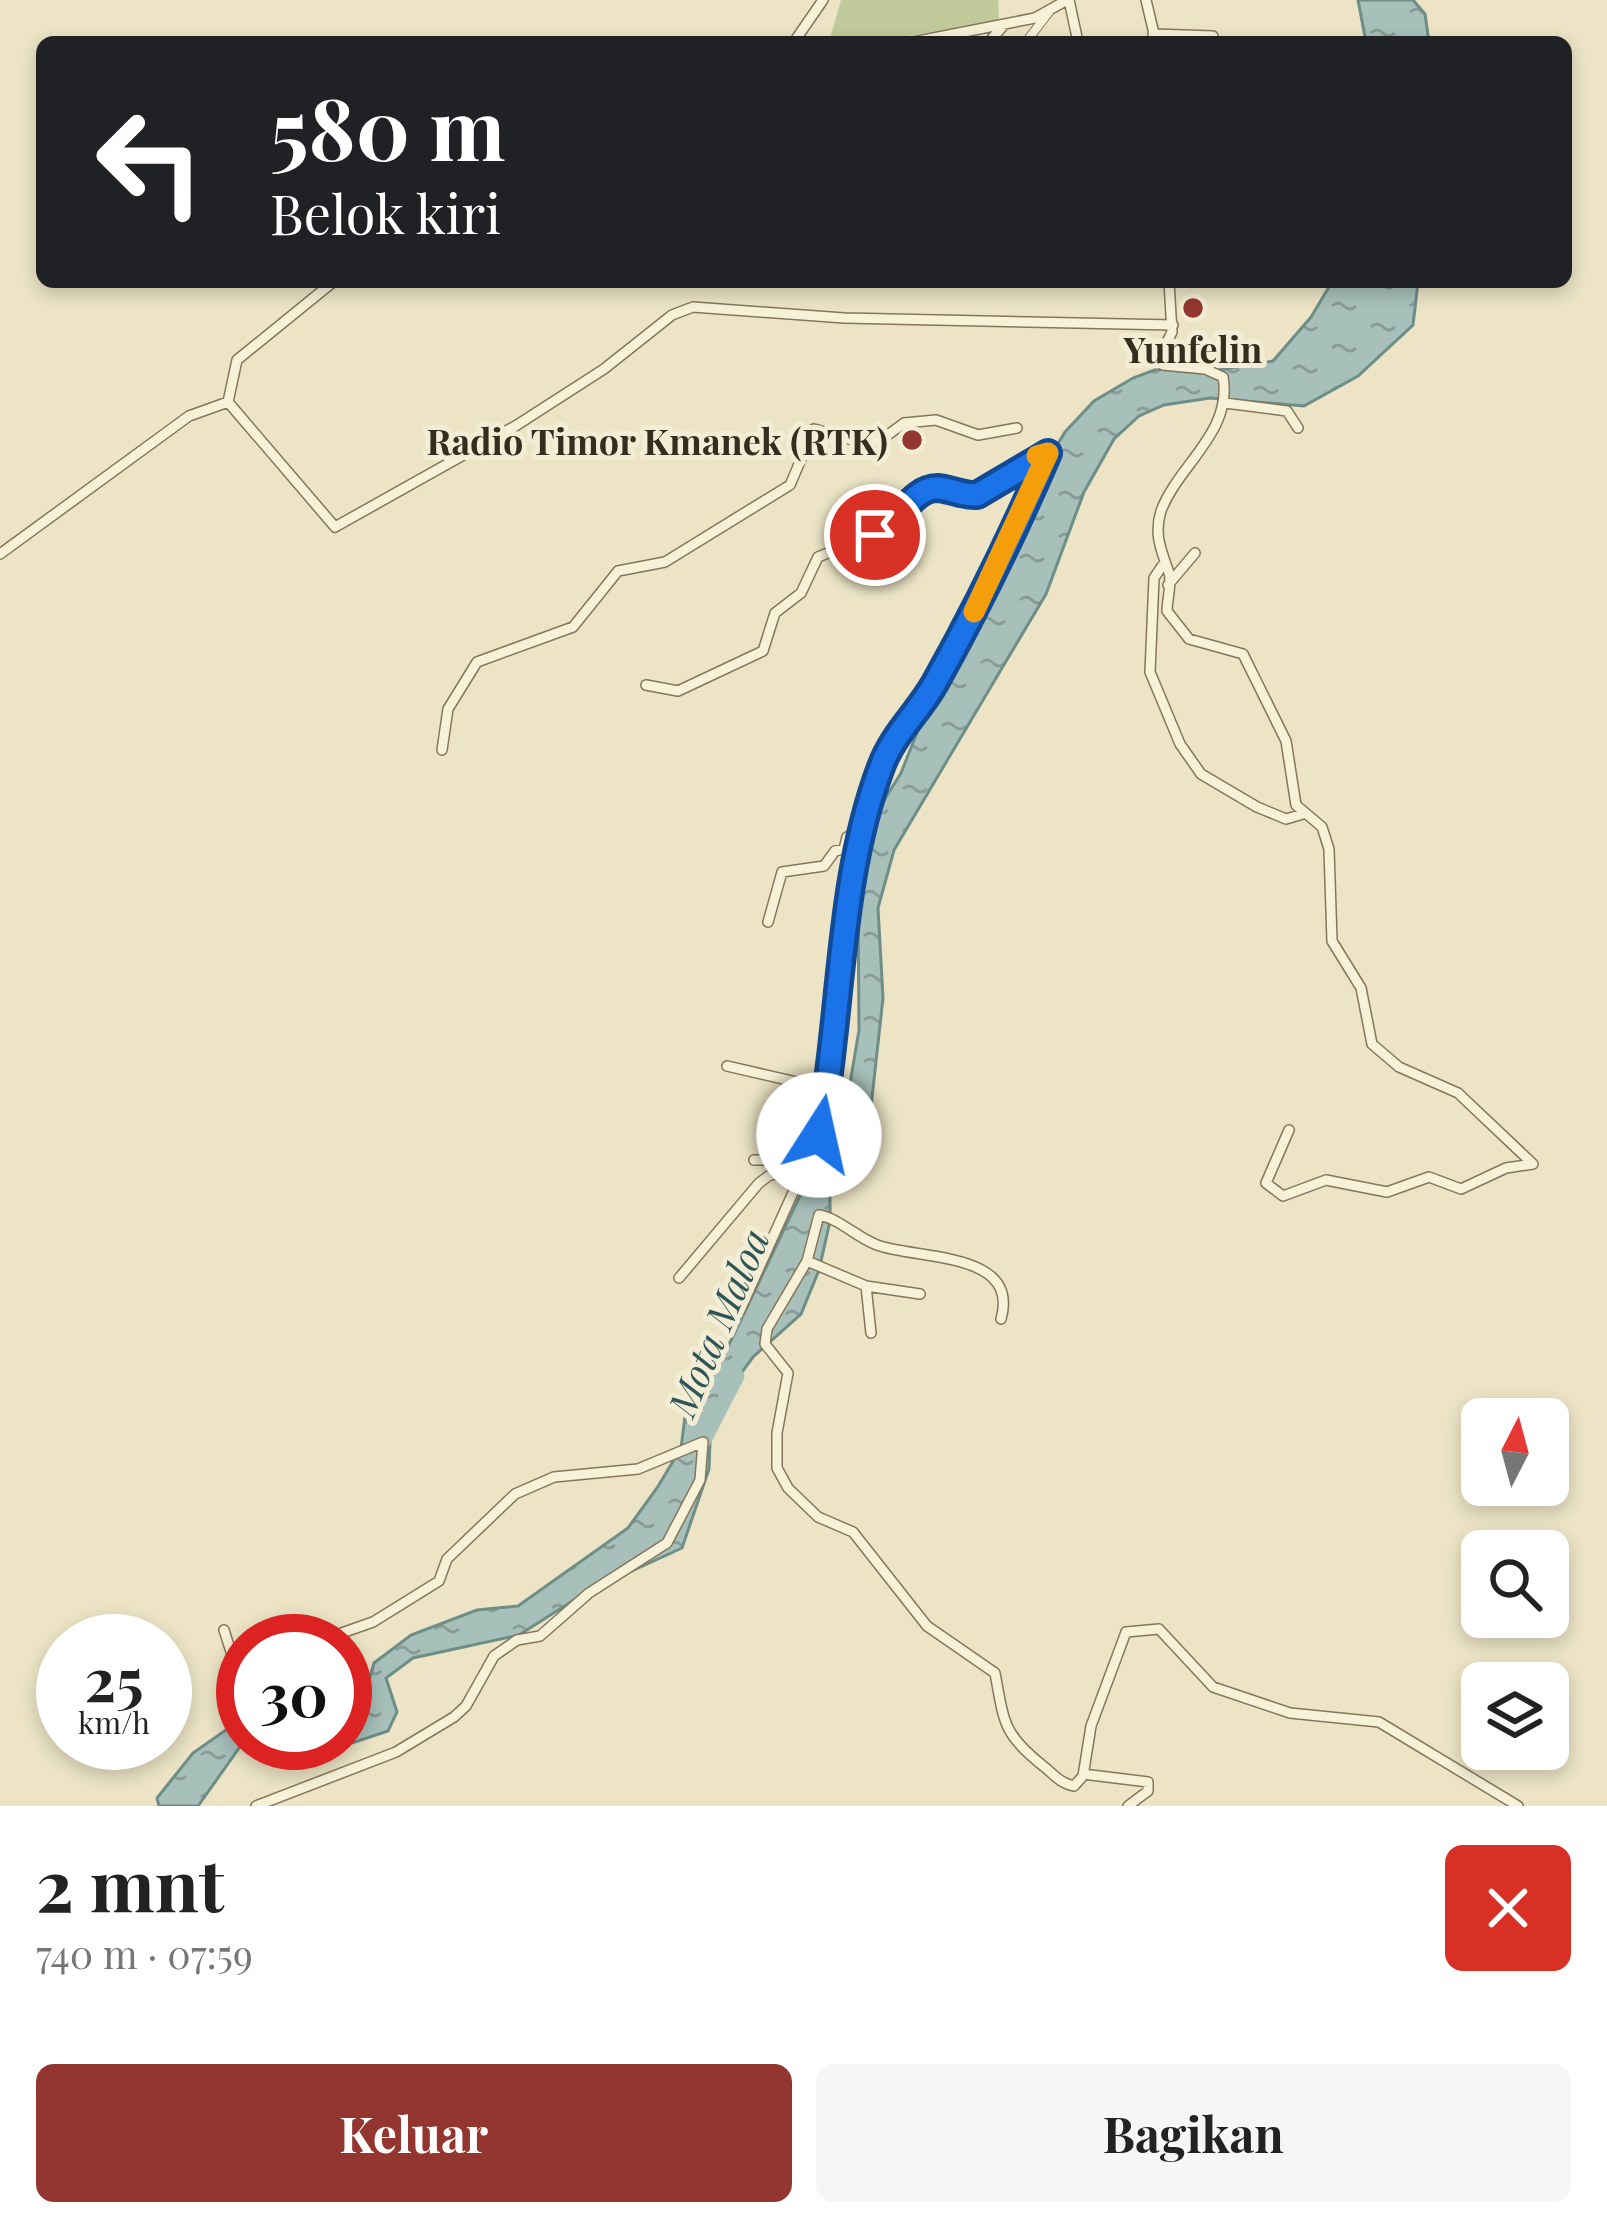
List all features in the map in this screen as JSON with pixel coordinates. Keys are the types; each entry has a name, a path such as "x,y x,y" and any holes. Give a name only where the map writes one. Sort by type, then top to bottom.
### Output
{"street":[{"path":"798,36 823,0"},
{"path":"943,36 1050,11 1068,0 1077,36"},
{"path":"1146,0 1155,36"},
{"path":"1031,36 1050,11"},
{"path":"995,36 1008,23"},
{"path":"228,401 236,360 326,288"},
{"path":"1170,288 1173,325 1159,358 1163,365 1215,371 1223,377 1225,404 1161,511 1157,528 1162,566 1154,578 1150,672 1180,744 1201,774 1286,819 1303,814"},
{"path":"228,401 335,527 517,425 672,315 693,307 844,318 1173,325"},
{"path":"0,554 189,416 228,401"},
{"path":"1225,404 1287,411 1298,428"},
{"path":"442,750 448,709 477,662 573,628 618,571 665,562 790,485 814,429 862,443 881,440 904,422 936,420 978,435 1017,428"},
{"path":"646,685 678,691 764,651 776,613 801,593 818,556 887,529 922,491 938,488 977,495 1046,451 1015,531 954,649 924,702 894,737 863,829 827,1089 810,1160 740,1310"},
{"path":"1168,585 1195,553"},
{"path":"1162,566 1168,569 1167,611 1174,626 1189,639 1243,654 1286,741 1293,798 1303,814 1322,827 1329,849 1332,941 1361,988 1372,1043 1399,1067 1458,1094 1533,1164 1506,1168 1461,1189 1429,1177 1387,1192 1326,1180 1283,1196 1266,1183 1289,1130"},
{"path":"768,922 782,872 824,866 835,851 844,849 847,837 863,829"},
{"path":"728,1066 827,1089"},
{"path":"754,1160 810,1160"},
{"path":"680,1278 759,1183 770,1175 804,1171"},
{"path":"1001,1319 1006,1295 998,1280 967,1263 879,1246 824,1215 817,1219 819,1228 806,1261 767,1329 765,1344 788,1373 788,1394 779,1406 777,1468 802,1504 853,1532 927,1626 995,1673 1004,1725 1015,1746 1062,1783 1074,1786 1083,1774 1091,1726 1126,1632 1159,1629 1213,1687 1290,1713 1379,1722 1518,1806"},
{"path":"806,1261 866,1286 920,1294"},
{"path":"866,1286 871,1333"},
{"path":"372,1622 439,1581 447,1559 514,1494 554,1477 638,1469 703,1442 700,1480 667,1543 589,1593 540,1636 517,1640 494,1656 466,1706 454,1717 372,1761"},
{"path":"256,1806 349,1770"},
{"path":"1083,1774 1148,1782 1149,1789 1128,1806"}],"green space":[{"path":"841,0 998,0 999,20 908,36 831,36"}],"water":[{"path":"1358,0 1413,0 1425,14 1428,36 1365,36"},
{"path":"1328,288 1417,288 1413,325 1358,376 1304,406 1210,398 1164,405 1139,416 1114,439 1084,492 1046,594 894,850 878,908 883,998 870,1116 830,1175 830,1221 819,1270 801,1314 753,1357 711,1414 709,1469 682,1548 588,1591 519,1635 413,1658 386,1678 397,1712 388,1731 372,1736 374,1663 411,1635 477,1610 518,1606 628,1528 681,1448 686,1409 725,1353 812,1171 825,1130 848,1096 859,1030 858,890 866,829 901,773 934,690 961,654 1038,477 1065,432 1094,401 1157,369 1200,373 1273,361 1311,317"},
{"path":"216,1737 216,1770 224,1770 198,1806 159,1806 157,1798 179,1770 192,1770 193,1753"}],"waterway":[{"name":"Mota Maloa","path":"704,1440 737,1376"}],"slow traffic":[{"path":"974,612 1048,453 1037,456"}],"place":[{"name":"Yunfelin","path":"1193,308"},
{"name":"Radio Timor Kmanek (RTK)","path":"912,440"}],"route":[{"path":"819,1135 851,890 879,772 894,737 924,702 984,593 1048,453 977,495 938,488 922,491 897,520 875,535"}]}
